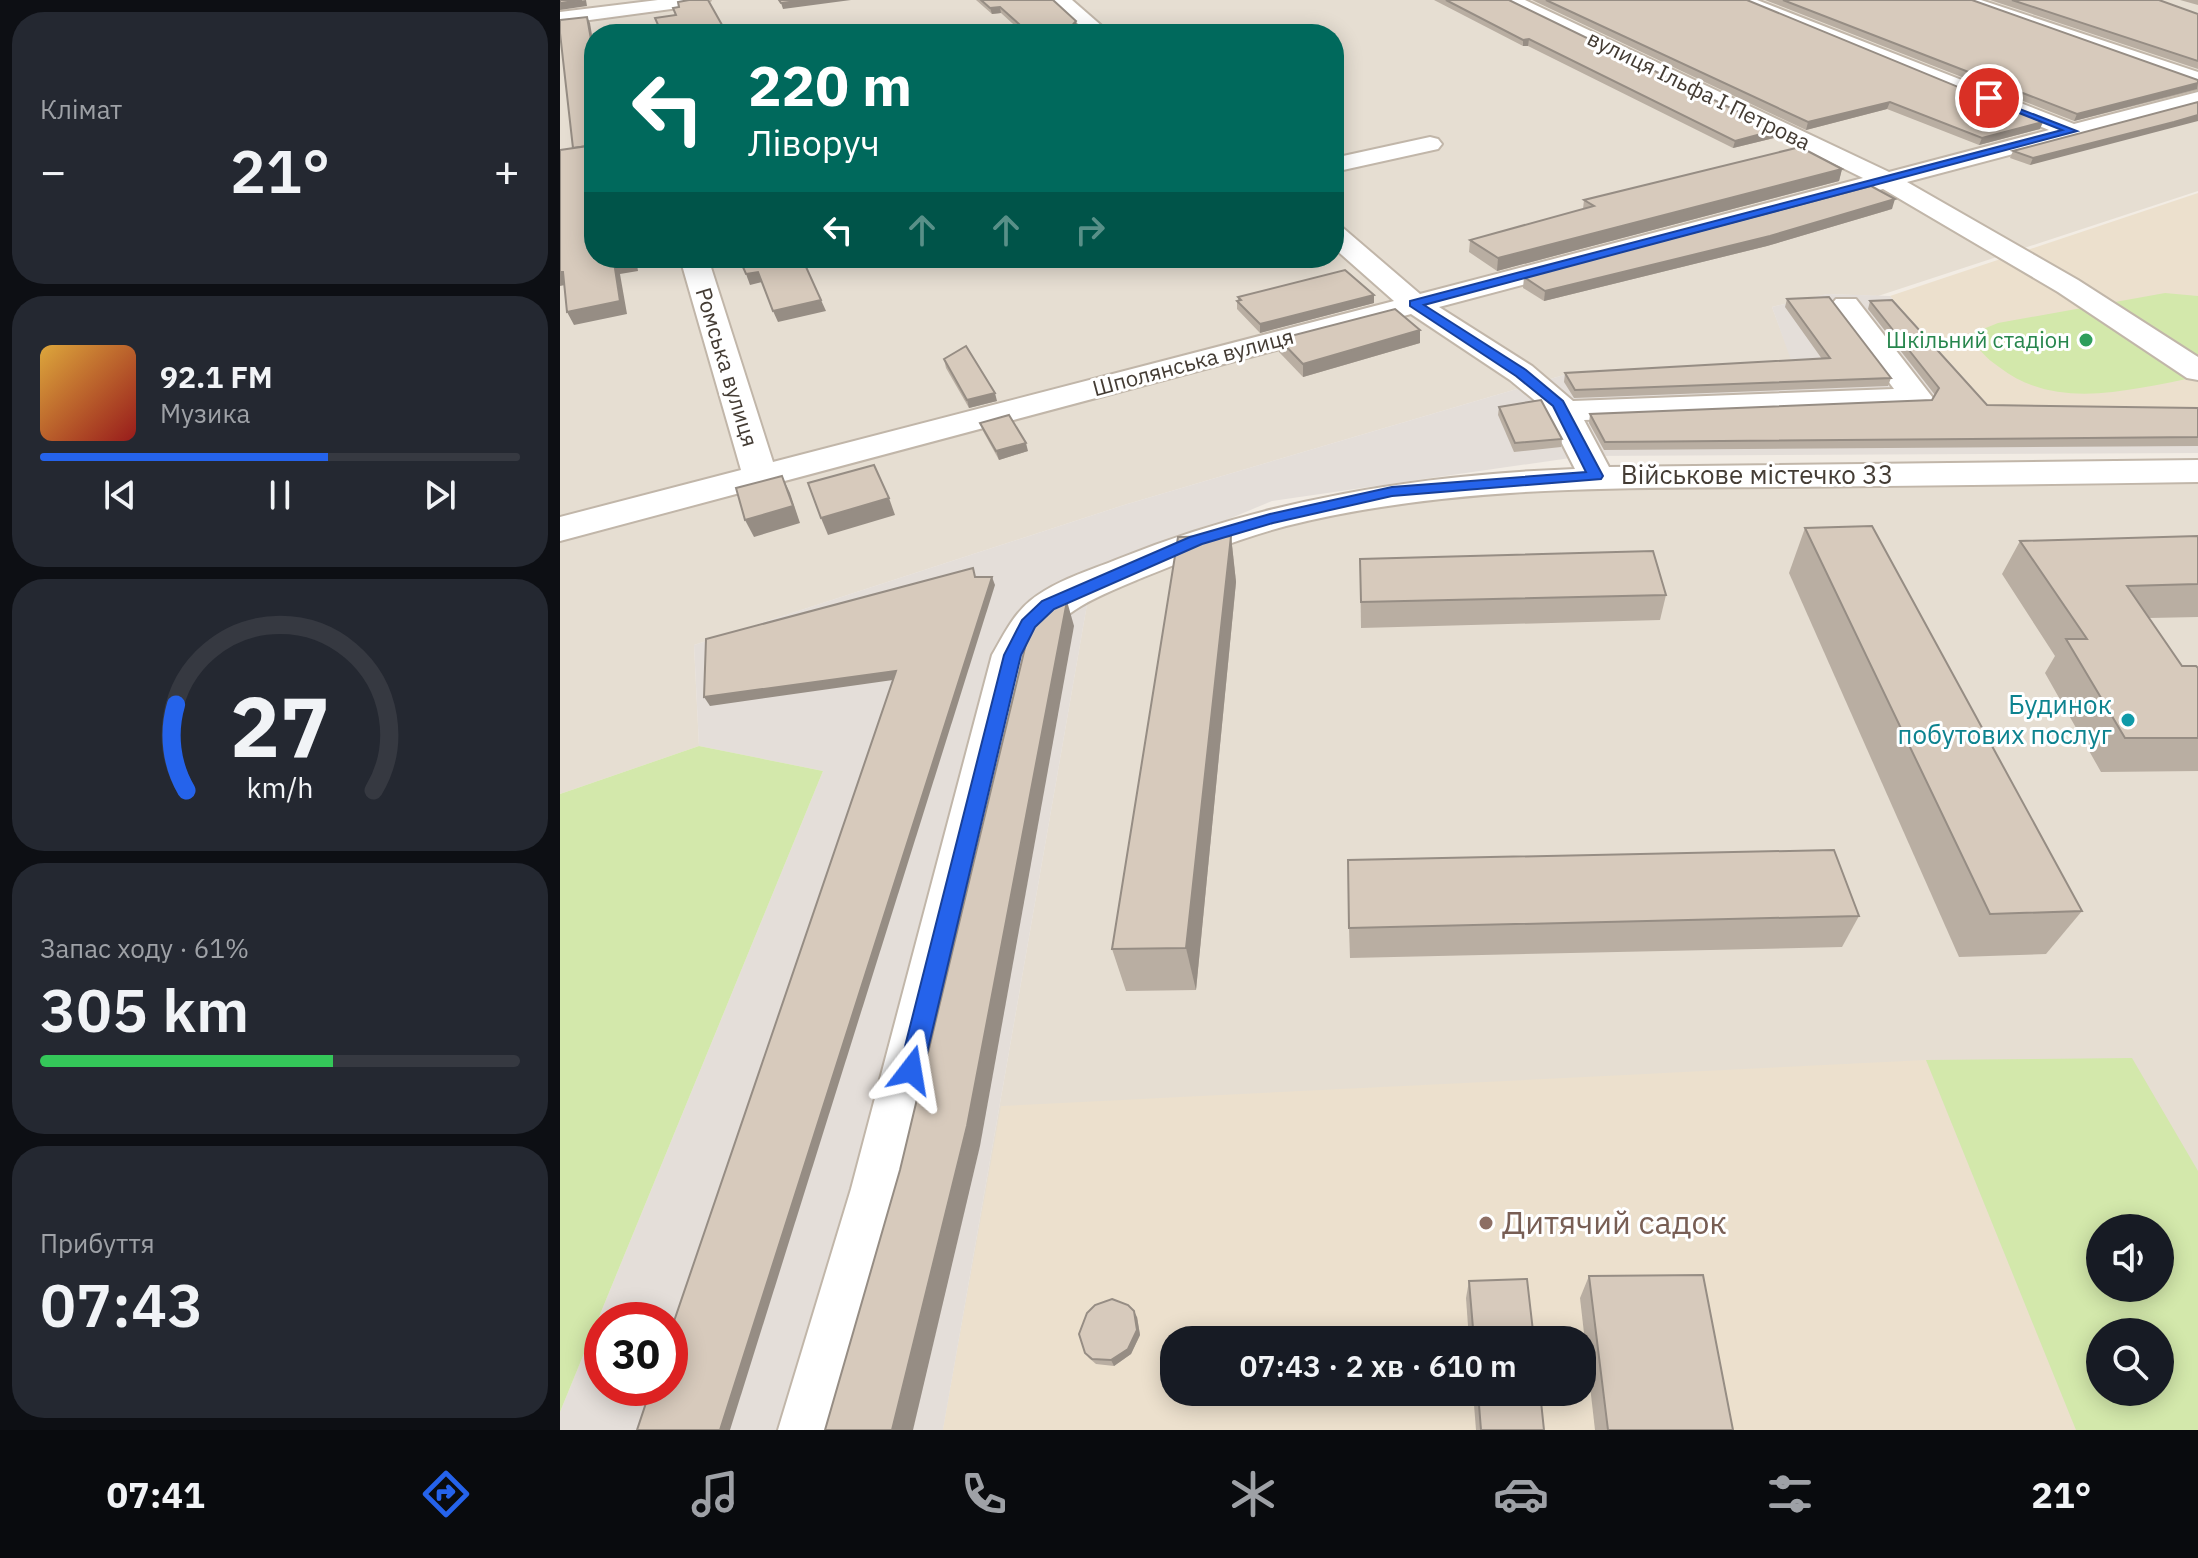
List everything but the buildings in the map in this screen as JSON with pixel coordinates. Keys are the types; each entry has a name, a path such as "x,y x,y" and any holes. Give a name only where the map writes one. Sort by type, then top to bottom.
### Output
{"street":[{"path":"560,18 617,5 701,0"},
{"path":"1061,0 1089,24"},
{"name":"вулиця Ільфа І Петрова","path":"1511,0 1886,180 2046,273 2198,371"},
{"path":"1741,0 2072,131"},
{"path":"1963,0 2198,79"},
{"name":"Шполянська вулиця","path":"560,529 2198,98"},
{"path":"1344,163 1430,144"},
{"path":"1344,243 1415,304 1521,373 1558,403 1596,476"},
{"name":"Ромська вулиця","path":"697,268 760,476"},
{"path":"1563,411 1917,398 1846,305"},
{"name":"Військове містечко 33","path":"813,1430 882,1189 1013,655 1028,624 1048,605 1196,540 1270,519 1392,492 1596,476 2198,471"}],"shaded area":[{"path":"560,0 2198,0 2198,191 1878,296 1827,294 1772,307 1792,360 1574,372 1124,505 694,645 699,746 560,794"},
{"path":"2198,193 2198,413 1993,410 1890,296"},
{"path":"1827,294 1890,296 1993,410 2198,413 2198,453 1584,456 1272,501 1092,576 943,1430 560,1430 560,1412 584,1354 584,1406 688,1406 688,1302 605,1302 823,771 699,746 694,645 1124,505 1574,372 1791,360 1772,307"},
{"path":"2198,471 2198,1430 943,1430 1090,587 1392,492"},
{"name":"Дитячий садок","path":"1926,1060 2076,1430 943,1430 1001,1106"}],"green space":[{"name":"Шкільний стадіон","path":"2165,293 2198,296 2198,377 2121,391 2070,393 2045,389 2021,381 1994,364 1979,349 1971,334 1998,323"},
{"path":"699,746 823,771 605,1302 584,1302 584,1354 560,1412 560,794"},
{"path":"2132,1058 2198,1171 2198,1430 2076,1430 1926,1060"}],"place":[{"name":"Шкільний стадіон","path":"2086,340"},
{"name":"Будинок побутових послуг","path":"2128,720"},
{"name":"Дитячий садок","path":"1486,1223"}],"route":[{"path":"911,1070 1013,655 1028,624 1048,605 1196,540 1270,519 1392,492 1596,476 1558,403 1521,373 1415,304 2072,131 1989,98"}]}
